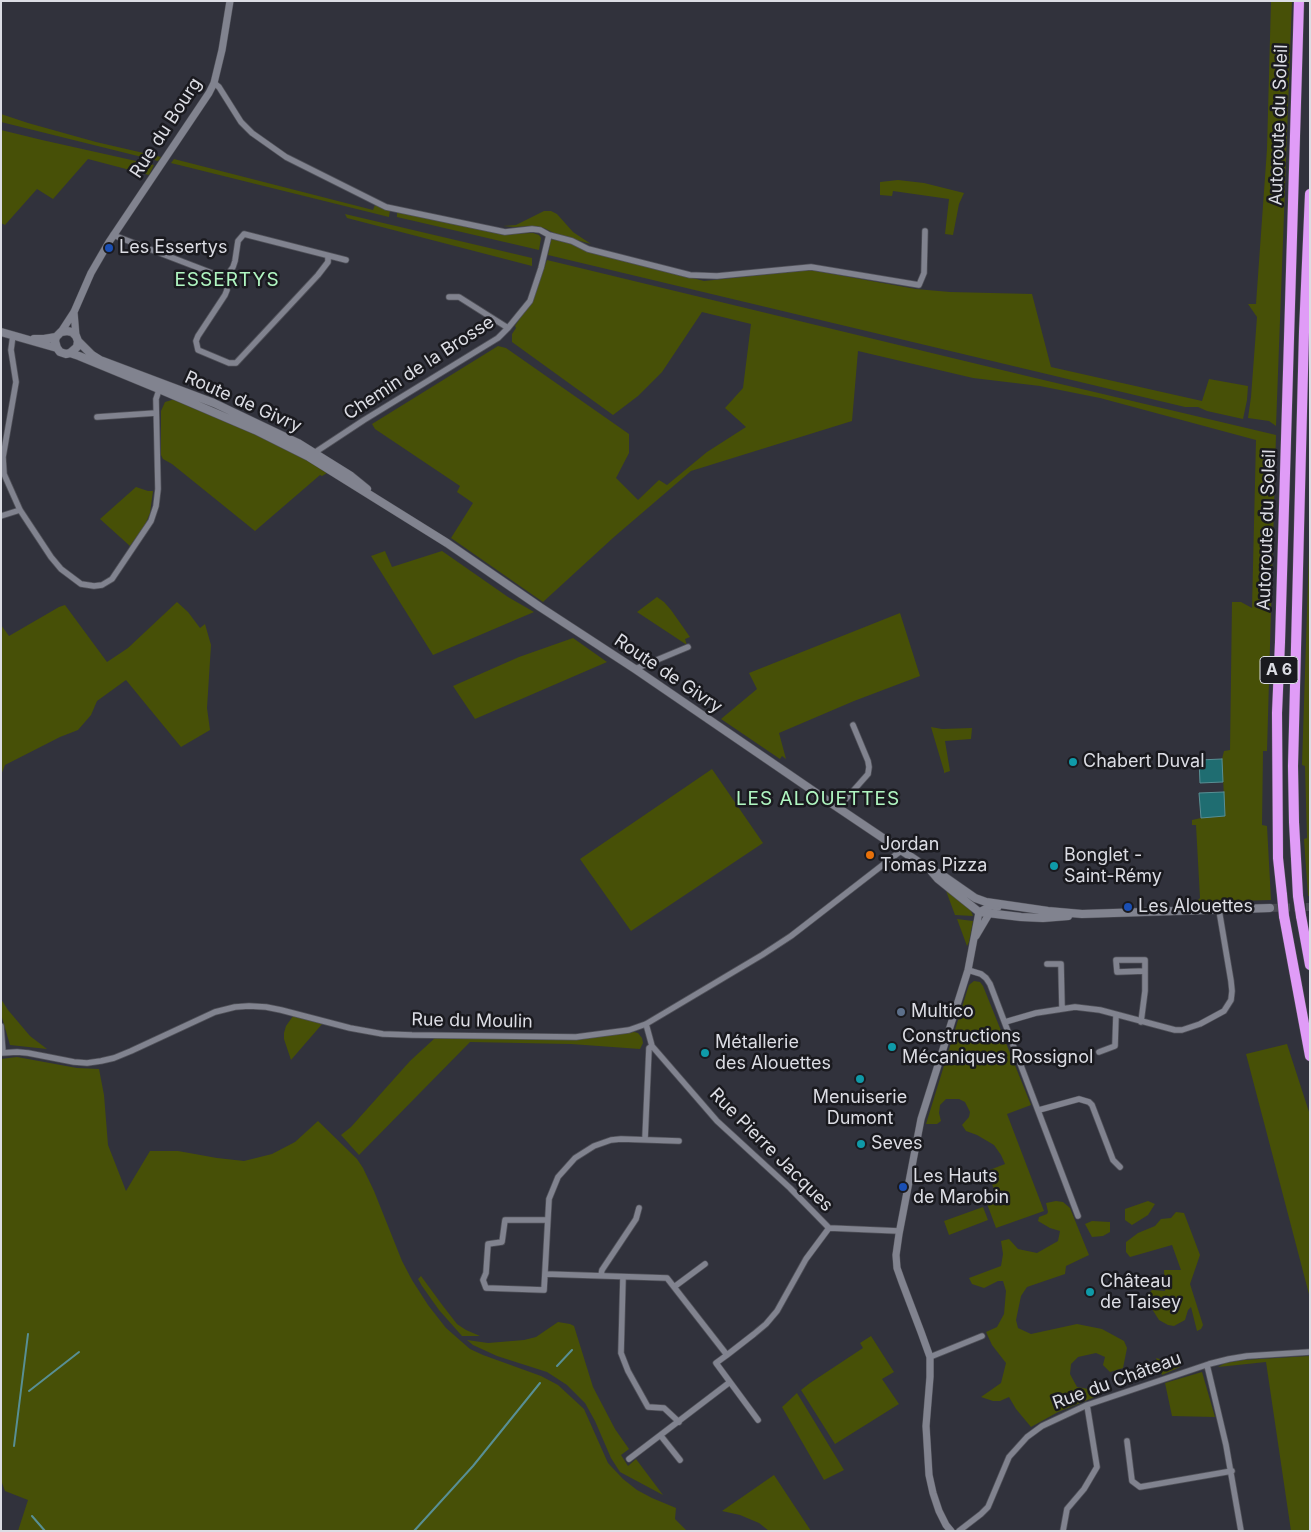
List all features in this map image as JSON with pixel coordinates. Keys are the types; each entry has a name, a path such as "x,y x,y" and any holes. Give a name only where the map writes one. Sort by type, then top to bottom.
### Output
{"highway":[{"name":"Autoroute du Soleil","path":"1299,1 1277,713 1278,858 1284,916 1310,1056"},
{"name":"Autoroute du Soleil","path":"1310,194 1301,445 1293,766 1298,896 1310,965"}],"main road":[{"path":"1,332 56,348 66,354 75,350 77,339 72,332 66,331 44,339 27,339"},
{"path":"56,348 55,341 59,334"},
{"name":"Route de Givry","path":"77,339 92,355 100,360 160,386"},
{"name":"Route de Givry","path":"70,353 221,406 298,443 312,455 351,476 388,506 448,543 902,850 929,869 979,912 987,908 1036,909 1082,914"},
{"name":"Route de Givry","path":"929,869 942,875 987,908 1043,918 1082,914 1270,908"}],"street":[{"name":"Rue du Bourg","path":"59,334 74,312 91,273 114,235 209,93 214,83 222,50 230,1"},
{"path":"214,83 220,87 241,122 252,133 286,157 386,207 505,232 540,230 549,235 572,241 588,249 690,275 716,276 811,267 919,285 924,273 925,231"},
{"path":"328,256 328,262 318,275 238,362 233,364 198,350 196,342 198,336 225,295 227,290 225,278 233,267 238,241 244,234 346,260"},
{"path":"114,235 225,278"},
{"name":"Chemin de la Brosse","path":"312,455 498,338 530,301 549,235"},
{"path":"449,297 459,297 508,328"},
{"name":"Rue du Bourg","path":"74,312 77,339"},
{"path":"13,335 11,350 16,382 3,457 4,474 20,510 51,556 61,569 81,584 102,586 112,579 151,521 156,506 158,457 156,398 160,386"},
{"path":"97,417 156,413"},
{"path":"1,516 20,510"},
{"path":"635,669 688,647"},
{"path":"838,808 868,774 868,761 853,725"},
{"name":"Rue du Moulin","path":"2,1053 28,1053 74,1062 101,1061 131,1051 215,1012 249,1006 281,1010 350,1028 383,1034 576,1037 628,1030 646,1024 777,946 902,850"},
{"path":"974,941 987,908"},
{"path":"1004,1022 1062,1008 1086,1007 1162,1028 1182,1030 1200,1024 1224,1010 1231,1000 1232,991 1219,910"},
{"path":"951,1531 939,1511 933,1493 930,1474 926,1426 930,1357 897,1268 896,1255 899,1231 922,1120 968,970 979,912"},
{"path":"1141,1022 1145,991 1145,971 1145,960 1116,960 1117,972 1145,971"},
{"path":"1047,964 1061,964 1062,1008"},
{"path":"968,970 981,974 986,978 1039,1110 1078,1216"},
{"path":"1099,1052 1115,1046 1116,1014"},
{"name":"Rue Pierre Jacques","path":"646,1024 652,1046 718,1121 790,1188 829,1228 806,1259 777,1310 766,1324 727,1354"},
{"path":"1,1026 2,1053"},
{"path":"645,1139 648,1048 652,1046"},
{"path":"1039,1110 1079,1099 1088,1102 1092,1105 1113,1160 1120,1167"},
{"path":"547,1220 505,1220 502,1242 488,1244 486,1272 483,1280 486,1288 544,1290 549,1199 558,1177 575,1158 594,1146 611,1140 679,1141"},
{"path":"601,1275 602,1270 636,1220 640,1208"},
{"path":"829,1228 899,1231"},
{"path":"674,1287 705,1264"},
{"path":"545,1274 667,1278 727,1354 716,1363 758,1420"},
{"path":"623,1276 621,1353 628,1371 648,1407 664,1408 680,1422"},
{"path":"930,1357 982,1336"},
{"name":"Rue du Château","path":"959,1531 988,1507 1009,1457 1022,1441 1042,1426 1087,1406 1207,1365 1247,1356 1310,1352"},
{"path":"1207,1365 1232,1471 1241,1531"},
{"path":"629,1459 730,1382"},
{"path":"1063,1531 1067,1509 1084,1488 1097,1467 1087,1406"},
{"path":"661,1436 680,1460"},
{"path":"1127,1440 1132,1481 1140,1487 1232,1471"}],"green space":[{"path":"1271,1 1292,1 1276,426 1269,421 1248,418 1257,317 1248,304 1256,304 1267,149"},
{"path":"1,114 96,142 161,157 158,161 1,122"},
{"path":"1,130 154,165 149,175 88,159 53,199 37,189 5,225 1,223"},
{"path":"174,159 373,210 375,205 390,210 389,217 171,163"},
{"path":"898,180 924,183 964,193 959,204 953,235 945,234 949,199 893,191 892,196 880,195 880,182"},
{"path":"544,211 551,211 557,214 573,232 591,244 556,234 544,228 503,226 516,225"},
{"path":"397,212 505,234 533,233 541,238 539,250 397,217"},
{"path":"345,214 532,258 532,266 347,218"},
{"path":"551,240 571,243 585,250 704,281 810,270 916,289 950,292 1032,294 1051,367 1202,401 1209,379 1248,386 1243,419 1207,411 1198,407 1185,407 548,255"},
{"path":"547,260 1276,435 1267,751 1263,751 1262,825 1267,826 1271,900 1196,902 1200,898 1196,825 1192,825 1192,820 1225,816 1222,759 1224,751 1230,750 1232,602 1241,602 1252,608 1256,440 1100,398 1040,386 973,378 858,351 852,421 691,471 614,537 543,602 451,538 473,503 457,492 460,486 375,429 372,424 498,346 506,348 629,434 629,453 616,478 638,500 659,480 667,485 707,452 746,427 725,408 743,388 751,324 702,312 662,372 638,396 613,415 512,342 515,326 532,300"},
{"path":"175,399 290,449 327,473 322,476 320,475 255,531 172,464 163,459 161,455 161,411 165,402"},
{"path":"136,487 153,491 150,513 145,525 130,546 100,519"},
{"path":"1310,519 1310,896 1308,896 1304,839 1307,838 1305,766 1302,765"},
{"path":"385,551 392,567 442,551 508,597 534,612 433,655 371,556"},
{"path":"657,597 671,610 690,637 685,639 687,645 637,612"},
{"path":"177,602 188,612 200,628 205,624 211,645 207,708 210,730 181,747 126,680 97,701 91,715 78,730 5,765 1,775 1,625 9,636 65,605 107,662 128,648"},
{"path":"900,613 920,676 854,701 779,733 786,759 782,756 780,759 721,719 757,689 749,673"},
{"path":"573,638 607,662 475,719 453,686 519,657"},
{"path":"931,727 942,729 972,728 971,739 945,741 950,771 944,773"},
{"path":"712,769 763,843 631,931 580,859"},
{"path":"945,888 971,911 973,916 955,915"},
{"path":"957,919 973,921 967,946"},
{"path":"974,981 980,982 983,986 1031,1105 1007,1114 1044,1211 996,1228 986,1201 997,1197 987,1171 1005,1164 1001,1155 994,1145 966,1131 962,1125 969,1117 970,1112 965,1102 959,1099 946,1099 940,1105 941,1121 937,1124 926,1124 969,985"},
{"path":"1,999 30,1036 47,1049 10,1045 1,1014"},
{"path":"293,1016 323,1023 291,1060 284,1039 284,1033 286,1026"},
{"path":"638,1033 642,1038 643,1043 640,1049 571,1044 470,1042 359,1155 341,1135 351,1127 410,1061 435,1038 574,1038"},
{"path":"1287,1044 1310,1115 1310,1298 1246,1054"},
{"path":"17,1057 77,1068 99,1069 104,1095 108,1145 126,1191 150,1151 178,1151 244,1161 272,1154 295,1142 318,1121 357,1159 363,1168 402,1261 428,1305 446,1328 470,1349 541,1376 558,1385 584,1409 608,1463 637,1490 676,1508 675,1519 687,1531 18,1531 28,1500 5,1491 1,1480 1,1059"},
{"path":"1148,1201 1155,1204 1148,1215 1132,1225 1125,1220 1125,1209"},
{"path":"1063,1202 1070,1208 1089,1255 1066,1266 1065,1274 1027,1287 1021,1296 1016,1320 1018,1328 1031,1334 1077,1324 1102,1329 1124,1341 1127,1348 1123,1368 1110,1372 1103,1365 1105,1357 1096,1353 1078,1357 1071,1364 1070,1374 1077,1387 1094,1390 1095,1397 1058,1412 1031,1427 1009,1397 1000,1401 993,1401 981,1397 1001,1383 1006,1363 992,1345 986,1332 997,1327 1004,1314 1006,1291 1003,1281 998,1281 984,1288 972,1284 969,1278 1001,1266 1003,1254 1001,1241 1009,1239 1018,1249 1037,1253 1058,1241 1060,1231 1038,1221 1039,1217 1048,1212 1046,1203"},
{"path":"983,1207 988,1220 949,1235 944,1221"},
{"path":"1176,1212 1184,1213 1200,1255 1190,1284 1203,1325 1197,1331 1191,1307 1185,1320 1174,1326 1168,1325 1159,1320 1145,1298 1152,1290 1165,1291 1164,1270 1181,1270 1172,1245 1130,1257 1126,1252 1126,1242 1138,1233 1155,1226 1161,1219 1171,1218"},
{"path":"1092,1221 1110,1222 1110,1232 1103,1236 1092,1237 1085,1224"},
{"path":"421,1276 457,1324 480,1336 462,1336 439,1310 422,1286 418,1279"},
{"path":"558,1322 574,1326 593,1387 615,1429 629,1449 621,1455 628,1466 636,1459 663,1495 620,1472 611,1458 585,1403 567,1385 547,1372 497,1356 473,1345 467,1340 488,1343 524,1340 536,1337"},
{"path":"871,1336 894,1372 882,1379 899,1404 835,1444 801,1390 863,1348 860,1343"},
{"path":"1310,1356 1310,1531 1291,1531 1266,1362 1218,1367 1225,1363 1244,1360"},
{"path":"1156,1358 1177,1364 1180,1367 1162,1375"},
{"path":"1202,1372 1215,1417 1172,1416 1165,1383"},
{"path":"797,1393 844,1470 824,1480 782,1407"},
{"path":"774,1475 811,1531 769,1531 759,1523 740,1515 722,1511"}],"water":[{"path":"1222,759 1223,782 1200,783 1199,760"},
{"path":"1224,792 1225,816 1201,818 1199,793"}],"waterway":[{"path":"14,1446 28,1334"},
{"path":"557,1366 572,1350"},
{"path":"29,1391 79,1352"},
{"path":"414,1531 473,1466 540,1383"},
{"path":"32,1516 45,1531"}],"tunnel":[{"path":"1270,908 1310,907"}],"place":[{"name":"Les Essertys","path":"109,248"},
{"name":"Chabert Duval","path":"1073,762"},
{"name":"Jordan Tomas Pizza","path":"870,855"},
{"name":"Bonglet - Saint-Rémy","path":"1054,866"},
{"name":"Les Alouettes","path":"1128,907"},
{"name":"Multico","path":"901,1012"},
{"name":"Constructions Mécaniques Rossignol","path":"892,1047"},
{"name":"Métallerie des Alouettes","path":"705,1053"},
{"name":"Menuiserie Dumont","path":"860,1079"},
{"name":"Seves","path":"861,1144"},
{"name":"Les Hauts de Marobin","path":"903,1187"},
{"name":"Château de Taisey","path":"1090,1292"}],"district":[{"name":"ESSERTYS","path":"227,280"},
{"name":"LES ALOUETTES","path":"818,799"}]}
